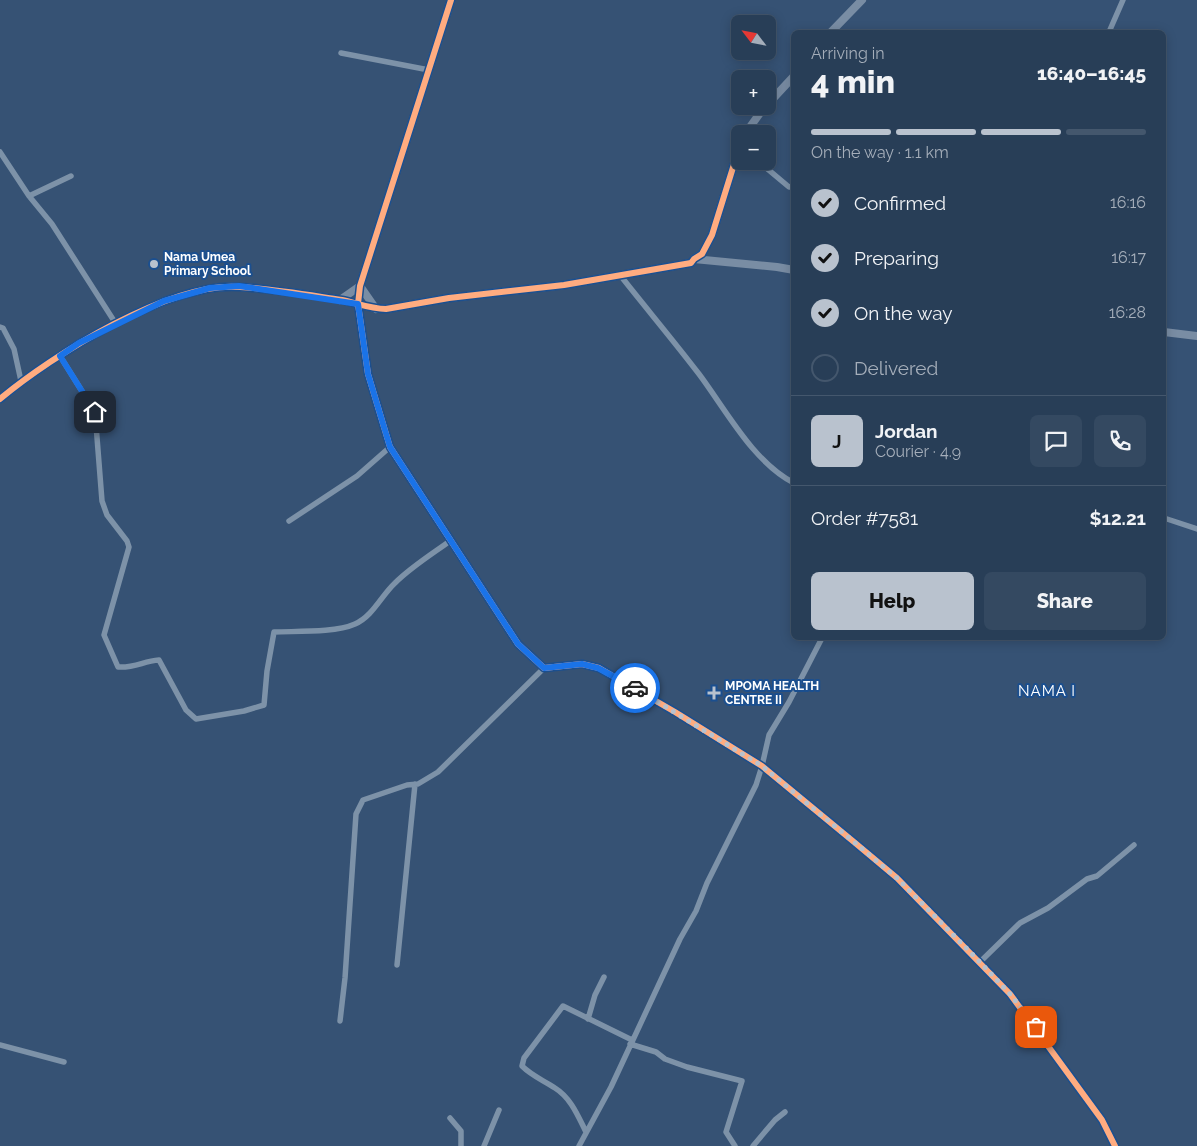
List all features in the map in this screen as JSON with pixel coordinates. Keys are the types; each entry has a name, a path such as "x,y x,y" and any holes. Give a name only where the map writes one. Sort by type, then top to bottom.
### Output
{"street":[{"path":"451,0 360,286 358,304 368,374 390,447 518,644 544,668"},
{"path":"833,30 862,0"},
{"path":"1110,30 1122,0"},
{"path":"341,53 429,70"},
{"path":"776,95 791,79"},
{"path":"0,152 29,196 52,224 116,324"},
{"path":"0,398 79,343 164,301 210,288 239,286 340,300 376,309 386,309 449,298 564,284 691,263 702,254 712,235 732,170"},
{"path":"769,170 789,187 791,187"},
{"path":"29,196 71,176"},
{"path":"694,259 791,269"},
{"path":"620,275 698,374 745,439 781,477 791,482"},
{"path":"340,300 360,286"},
{"path":"360,286 376,309"},
{"path":"0,327 3,328 14,349 21,382"},
{"path":"1166,332 1197,336"},
{"path":"60,356 95,412 102,501 107,516 127,541 129,547 104,635 118,667 133,668 149,660 159,660 186,710 196,719 244,711 264,705 267,671 274,632 322,630 354,624 365,617 396,582 450,541"},
{"path":"289,520 357,476 390,447"},
{"path":"1166,519 1197,529"},
{"path":"579,1146 611,1087 631,1042 696,911 707,883 752,793 762,766 769,734 789,702 821,640"},
{"path":"340,1021 345,978 356,814 363,800 415,784 438,772 544,668 582,664 598,668 676,712 762,766 897,878 1010,994 1036,1027 1102,1120 1115,1146"},
{"path":"397,965 415,784"},
{"path":"980,962 1020,923 1048,908 1087,878 1097,876 1134,845"},
{"path":"588,1019 595,995 604,977"},
{"path":"586,1132 563,1093 532,1076 522,1066 524,1058 563,1006 631,1042 656,1052 665,1059 687,1067 742,1081 726,1132 735,1146"},
{"path":"0,1044 64,1062"},
{"path":"484,1146 499,1110"},
{"path":"753,1146 775,1120 785,1112"},
{"path":"450,1118 461,1131 461,1146"}],"cycle path":[{"path":"451,0 360,286 358,304 368,374 390,447 518,644 544,668 582,664 599,668 675,712 762,766 897,878 1010,994 1102,1120 1115,1146"},
{"path":"0,399 50,362 114,324 147,308 180,296 212,288 240,287 278,291 342,300 386,309 449,298 564,285 691,263 702,254 712,235 732,170"}],"way so far":[{"path":"635,688 762,766 897,878 1010,994 1036,1027"}],"place":[{"name":"Nama Umea Primary School","path":"154,264"},
{"name":"MPOMA HEALTH CENTRE II","path":"714,693"}],"district":[{"name":"NAMA I","path":"1047,691"}],"route":[{"path":"95,412 60,356 79,343 164,301 210,288 239,286 358,304 368,374 390,447 518,644 544,668 582,664 598,668 635,688"}]}
